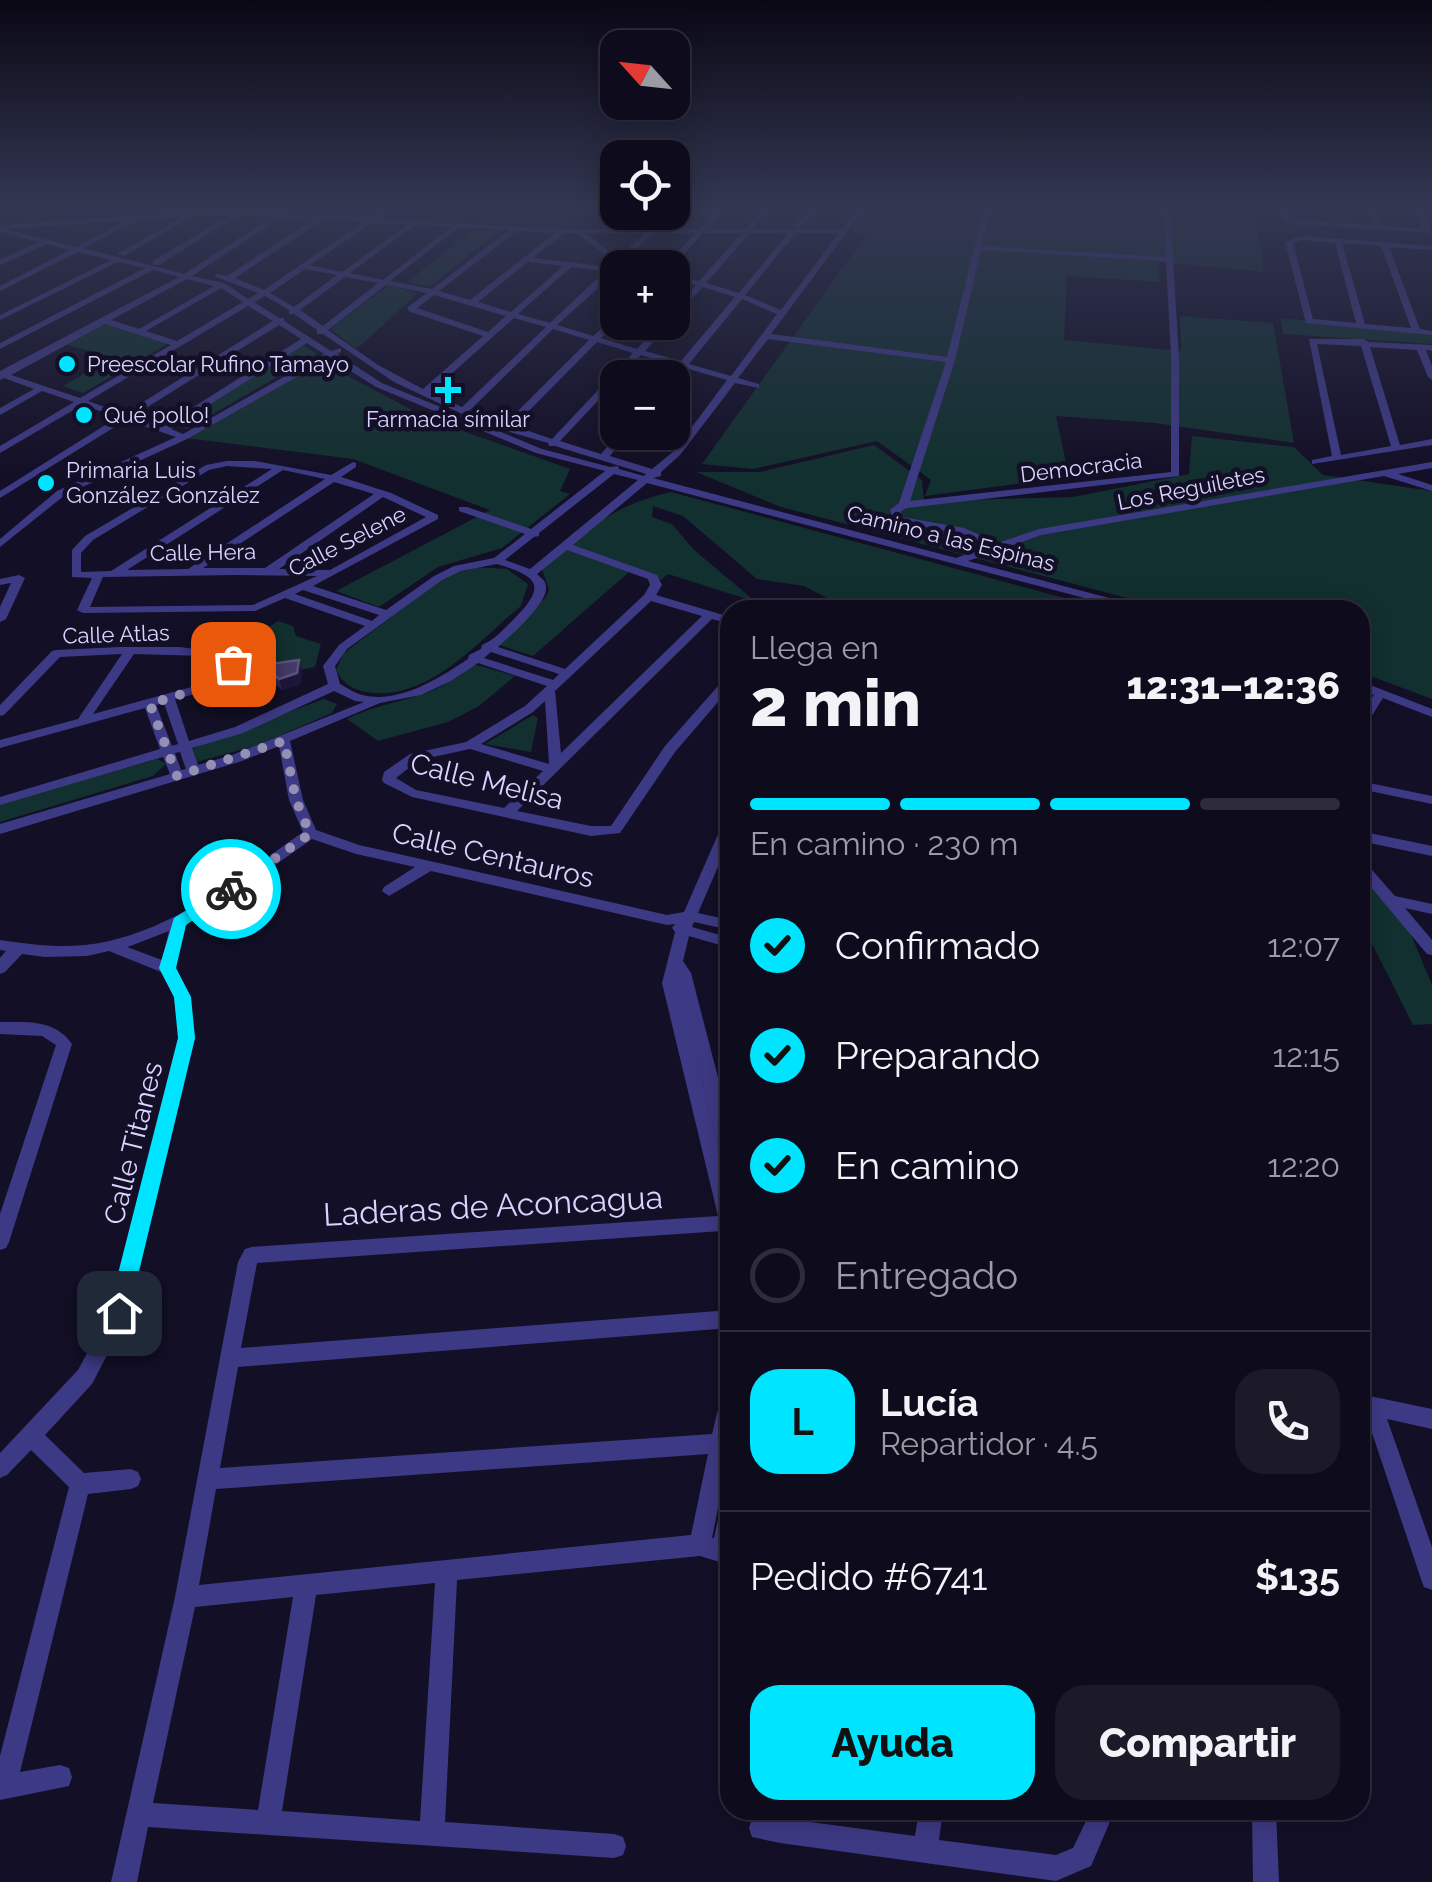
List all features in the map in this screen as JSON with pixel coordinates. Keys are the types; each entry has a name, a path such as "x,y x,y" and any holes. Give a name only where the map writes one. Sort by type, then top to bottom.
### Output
{"street":[{"path":"0,318 41,297"},
{"path":"0,346 94,297"},
{"path":"1,376 147,297"},
{"path":"141,330 200,297"},
{"name":"Camino a las Espinas","path":"247,297 379,385 492,434 643,480 1107,600"},
{"path":"0,450 257,297"},
{"name":"Camino a las Espinas","path":"270,297 344,348 424,393 506,428 725,493 748,506"},
{"path":"292,312 314,297"},
{"path":"320,332 366,297"},
{"path":"427,297 411,311 488,335"},
{"path":"450,297 670,360"},
{"path":"472,303 480,297"},
{"path":"424,393 533,297"},
{"path":"463,410 584,297"},
{"path":"687,360 741,297"},
{"path":"744,297 784,314"},
{"path":"531,574 677,453 796,297"},
{"path":"966,297 951,360 904,505 894,513 898,519 960,530 994,545"},
{"name":"Democracia","path":"904,505 1176,474 1171,297"},
{"path":"1304,297 1309,320 1432,332"},
{"path":"1353,297 1361,326"},
{"path":"1403,297 1416,331"},
{"path":"104,320 178,344"},
{"path":"0,494 280,320"},
{"path":"506,428 600,335"},
{"path":"767,336 951,360"},
{"path":"166,430 307,339"},
{"path":"552,444 650,340"},
{"path":"1337,458 1312,341 1432,348"},
{"path":"1364,342 1396,448"},
{"path":"1420,347 1432,376"},
{"path":"0,544 61,494 184,436 344,348"},
{"path":"690,366 756,386"},
{"path":"1,376 184,436"},
{"path":"0,412 41,388"},
{"path":"1315,462 1432,442"},
{"path":"603,458 610,450"},
{"name":"Calle Selene","path":"76,575 80,545 206,468 228,462 334,478 434,516 332,573 246,609 83,610 99,574"},
{"path":"377,701 348,695 334,686 328,674 335,656 386,614 446,573 498,561 622,463"},
{"path":"190,572 353,465"},
{"name":"Los Reguiletes","path":"960,560 1039,532 1432,465"},
{"path":"114,574 280,468"},
{"path":"1385,473 1432,488"},
{"path":"268,571 380,494"},
{"path":"463,509 535,534"},
{"path":"564,545 653,577 656,585 649,598 720,618"},
{"path":"0,829 193,772 284,741 377,701 428,690 473,658 538,597 542,589 531,574 498,561"},
{"name":"Calle Hera","path":"76,575 332,573"},
{"path":"0,582 19,578 0,619"},
{"path":"302,586 386,614"},
{"path":"286,595 373,624"},
{"name":"Calle Melisa","path":"649,598 553,688 470,745 404,762 394,768 389,780 412,793 592,832 616,830 670,749 720,692"},
{"path":"507,813 710,614"},
{"path":"486,647 567,672"},
{"name":"Calle Atlas","path":"0,712 51,656 198,651 232,656 232,668 224,678 169,699 0,744"},
{"path":"83,720 129,652"},
{"path":"473,658 553,688 554,767"},
{"path":"0,801 262,721 334,686"},
{"path":"1370,690 1432,713"},
{"path":"1370,710 1380,694"},
{"path":"169,699 177,776"},
{"path":"150,704 193,772"},
{"path":"554,733 582,741"},
{"path":"114,948 179,922 310,834 296,800 284,741"},
{"path":"470,745 554,767"},
{"path":"1370,787 1432,800"},
{"name":"Calle Centauros","path":"310,834 428,866 667,920 720,924"},
{"path":"1370,838 1432,851"},
{"path":"720,846 687,924 670,983 720,1186"},
{"path":"389,891 428,866"},
{"path":"1370,875 1432,950"},
{"path":"1396,902 1432,909"},
{"path":"0,968 8,947 114,948 167,968 179,922"},
{"name":"Calle Centauros","path":"687,924 720,938"},
{"path":"675,960 683,972 720,1118"},
{"name":"Calle Titanes","path":"0,1468 33,1437 84,1376 119,1313 186,1038 182,997 167,968"},
{"path":"0,1028 45,1030 56,1034 64,1044 0,1242"},
{"name":"Laderas de Aconcagua","path":"230,1358 247,1262 262,1250 720,1223"},
{"path":"124,1882 186,1597 230,1358 720,1320"},
{"path":"1370,1407 1432,1419"},
{"path":"1370,1416 1432,1578"},
{"path":"33,1437 80,1484"},
{"path":"208,1479 720,1443"},
{"path":"80,1484 131,1479"},
{"path":"60,1777 2,1786 80,1484"},
{"path":"186,1597 700,1545 720,1551"},
{"path":"432,1834 446,1570"},
{"path":"268,1823 306,1585"},
{"path":"139,1814 614,1846"},
{"path":"925,1850 930,1820"},
{"path":"776,1823 1038,1874 1082,1857 1097,1820"},
{"path":"1264,1820 1266,1882"}],"green space":[{"path":"372,297 414,297 355,348 330,329"},
{"path":"822,297 1066,297 1064,340 1181,351 1180,316 1273,323 1294,443 1155,423 1056,416 1069,477 925,496 931,480 877,441 753,469 702,464"},
{"path":"1280,318 1432,334 1432,344 1283,334"},
{"path":"105,324 169,343 83,393 63,386 113,357 67,345"},
{"path":"301,344 317,354 187,429 176,426"},
{"path":"329,366 429,419 570,469 560,491 570,494 502,548 438,567 379,607 336,591 490,510 353,459 186,438 312,367"},
{"path":"1192,436 1294,447 1323,475 1432,491 1432,699 1370,676 1370,600 1135,600 781,507 696,472 760,472 874,445 922,480 924,501 1073,497 1189,474"},
{"path":"671,492 1072,600 829,599 804,586 757,579 683,516 653,506 652,517 672,524 694,550 754,600 668,574 661,580 629,572 533,656 496,644 545,598 549,590 542,569 587,531 616,512"},
{"path":"476,567 507,569 528,584 521,606 451,666 431,679 389,693 361,691 341,679 336,670 344,653 445,576"},
{"path":"278,621 293,626 296,636 321,644 315,667 269,676 273,648 261,632"},
{"path":"473,664 515,676 479,706 448,722 378,741 347,719 442,686"},
{"path":"324,699 337,704 332,713 255,746 196,762 191,750 198,746"},
{"path":"533,715 538,718 531,752 485,744"},
{"path":"158,759 166,764 153,776 0,822 0,803"},
{"path":"1370,887 1398,903 1432,985 1432,1024 1413,1025 1370,940"}],"building":[{"path":"299,660 297,673 279,679 263,665"}],"way so far":[{"path":"231,889 310,834 296,800 284,741 177,776 150,704 215,684 233,664"}],"place":[{"name":"Preescolar Rufino Tamayo","path":"67,364"},
{"name":"Farmacia símilar","path":"448,390"},
{"name":"Qué pollo!","path":"84,415"},
{"name":"Primaria Luis González González","path":"46,483"}],"route":[{"path":"119,1313 186,1038 187,1014 167,968 179,922 231,889"}]}
